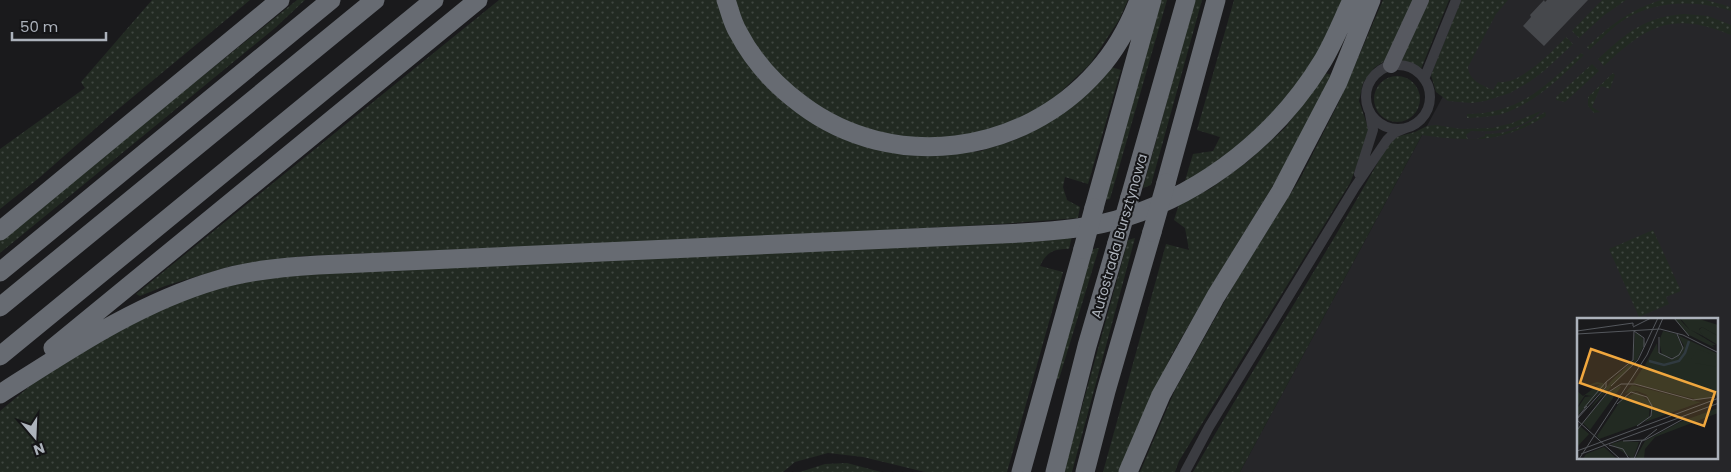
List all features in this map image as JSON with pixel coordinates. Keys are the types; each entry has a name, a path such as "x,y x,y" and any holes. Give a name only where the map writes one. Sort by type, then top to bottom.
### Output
{"highway":[{"path":"260,16 275,0"},
{"path":"0,231 280,0"},
{"path":"0,272 331,0"},
{"path":"0,307 375,0"},
{"path":"0,356 434,0"},
{"path":"0,393 478,0"},
{"path":"726,0 736,30 744,44 784,91 813,113 841,128 874,140 930,146 971,143 1003,135 1034,121 1062,103 1088,81 1110,54 1124,35 1139,0"},
{"path":"1021,472 1152,0"},
{"name":"Autostrada Bursztynowa","path":"1055,472 1088,346 1186,0"},
{"path":"1086,472 1106,391 1216,0"},
{"path":"0,393 94,334 146,308 217,280 262,270 318,264 1021,233 1071,228 1125,218 1166,201 1212,175 1242,154 1269,129 1289,108 1322,61 1352,0"},
{"path":"1128,472 1161,395 1216,296 1281,191 1326,106 1338,82 1371,0"}],"main road":[{"path":"1391,65 1421,0"}],"street":[{"path":"1424,79 1456,0"},
{"path":"1185,472 1209,427 1355,187 1387,140 1394,133 1416,124 1424,116 1430,101 1429,89 1424,79 1416,70 1404,65 1391,65 1372,77 1367,88 1366,99 1373,130 1355,187"},
{"path":"1369,110 1375,120 1385,126 1395,129 1406,128"}],"shaded area":[{"path":"152,0 250,0 0,209 0,149 85,88 81,82"},
{"path":"297,0 305,0 275,28 0,253 0,239"},
{"path":"499,0 717,0 795,110 844,139 889,151 935,155 981,151 1020,138 1053,119 1087,93 1111,67 1121,70 1088,184 1065,177 1063,187 1067,200 1080,207 1078,218 779,236 304,256 231,266 165,286 140,296 136,294"},
{"path":"731,0 1128,0 1119,20 1090,64 1050,102 1013,122 980,134 934,140 880,136 831,116 771,69 746,34"},
{"path":"1159,0 1167,0 1110,199 1105,200"},
{"path":"1195,0 1202,0 1151,185 1143,188"},
{"path":"1234,0 1343,0 1330,33 1300,82 1261,129 1221,162 1184,184 1193,154 1213,151 1220,137 1197,130"},
{"path":"1383,0 1414,0 1386,60 1374,68 1363,83 1359,101 1370,133 1350,183 1179,461 1175,472 1140,472 1175,390 1236,281 1301,177 1339,102"},
{"path":"1427,0 1449,0 1421,69 1412,63 1398,61"},
{"path":"1461,0 1508,0 1496,14 1468,67 1473,79 1493,90 1498,82 1516,79 1535,66 1566,37 1573,44 1544,71 1510,93 1472,103 1448,101 1436,92 1431,75"},
{"path":"1495,0 1731,0 1731,472 1240,472"},
{"path":"1602,0 1626,0 1603,16 1579,38 1572,31"},
{"path":"1661,0 1706,0 1731,7 1731,11 1718,7 1692,4 1665,5 1652,8 1622,21 1589,50 1587,47 1630,13"},
{"path":"1684,14 1708,16 1731,25 1731,35 1693,24 1677,23 1662,26 1634,40 1604,66 1598,59 1636,28 1658,19"},
{"path":"1581,53 1584,55 1555,82 1522,105 1498,115 1467,118 1467,114 1485,113 1502,109 1530,96"},
{"path":"1592,64 1599,71 1565,102 1556,100 1556,97"},
{"path":"1325,73 1332,75 1298,145 1213,283 1171,356 1120,472 1103,472 1166,244 1189,250 1185,228 1174,220 1179,204 1210,189 1247,162 1285,128"},
{"path":"1613,73 1615,75 1610,89 1601,86 1592,107 1600,112 1594,113 1588,106 1588,97"},
{"path":"1393,76 1401,76 1410,80 1416,86 1420,99 1416,112 1410,118 1401,122 1393,122 1384,118 1378,112 1374,103 1374,95 1378,86 1384,80"},
{"path":"1541,111 1518,126 1490,131 1471,131 1466,135 1468,139 1422,135 1240,472 1193,472 1340,228 1387,146 1396,137 1415,132 1427,126 1436,125 1461,129 1492,128 1512,123"},
{"path":"1545,112 1546,116 1530,125 1500,136 1478,139 1485,136 1485,134 1509,131"},
{"path":"1653,230 1681,291 1666,297 1669,304 1639,317 1609,249"},
{"path":"1072,236 1069,249 1048,254 1040,266 1063,272 1007,472 925,472 863,457 828,453 795,462 783,472 0,472 0,411 79,349 167,305 216,289 269,277"},
{"path":"1135,238 1072,472 1064,472 1128,240"},
{"path":"1099,248 1059,379 1054,378 1093,249"},
{"path":"847,463 881,472 800,472 825,464"}],"building":[{"path":"1544,0 1545,2 1547,0 1588,0 1544,46 1523,26"}]}
